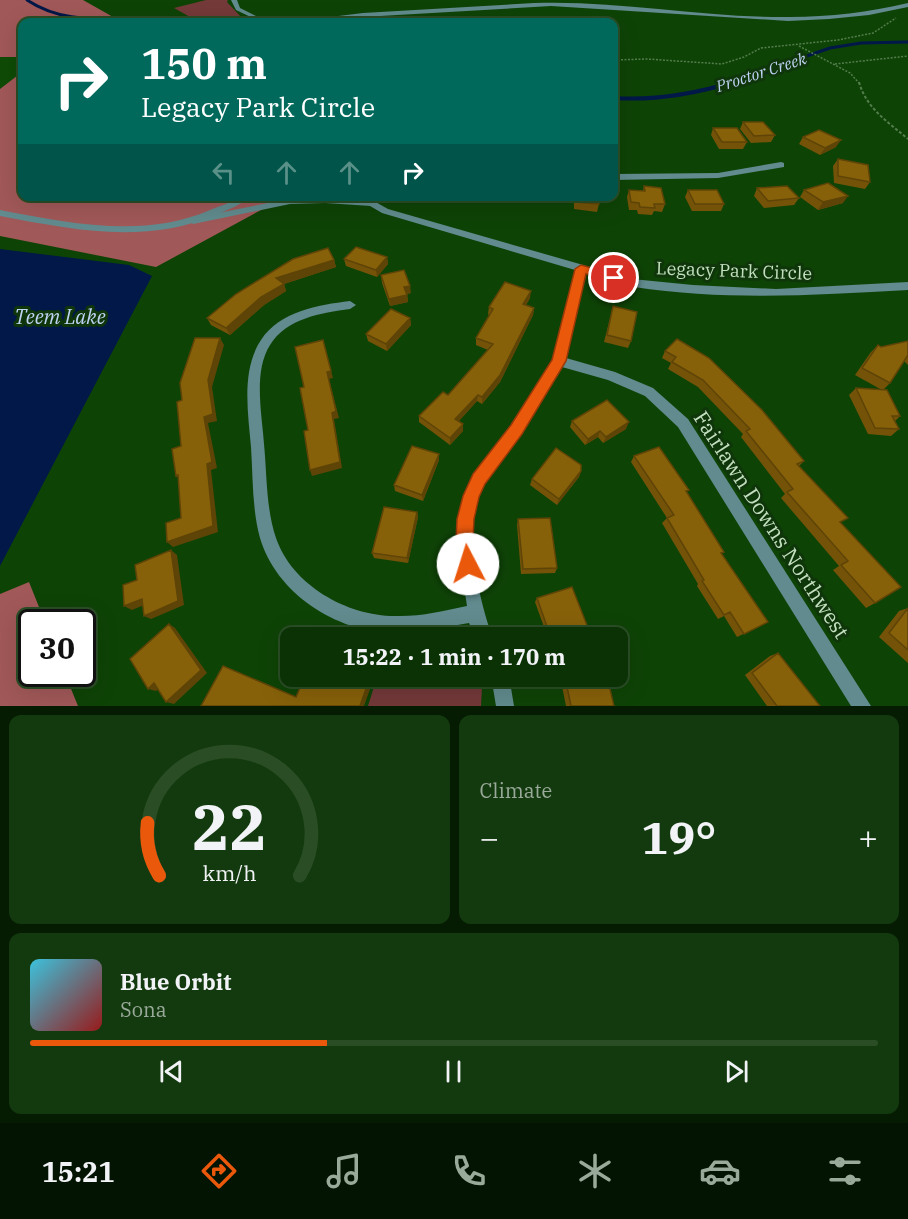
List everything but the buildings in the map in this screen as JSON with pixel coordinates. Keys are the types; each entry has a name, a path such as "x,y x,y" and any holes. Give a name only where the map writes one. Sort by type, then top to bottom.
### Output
{"street":[{"path":"234,0 238,9 257,18"},
{"path":"348,18 542,5 585,5 745,17 813,18 880,13 908,5"},
{"path":"618,177 721,177 781,165"},
{"path":"0,213 72,226 144,230 193,221 240,201"},
{"name":"Legacy Park Circle","path":"366,201 395,214 632,283 776,293 908,286"},
{"path":"480,627 476,613 465,541 466,519 471,496 479,479 516,429 559,361 581,269"},
{"path":"350,304 325,308 294,318 276,330 260,351 255,381 256,424 268,540 283,567 295,581 323,605 346,615 382,624 414,624 476,613"},
{"name":"Fairlawn Downs Northwest","path":"559,361 611,376 649,392 682,423 862,706"},
{"path":"502,687 505,706"}],"lane":[{"path":"193,221 286,202 312,201"},
{"path":"346,201 371,204"}],"path":[{"path":"618,60 647,59 722,64 744,57 761,48 797,45 873,33 899,15"},
{"path":"797,45 858,80 862,94 872,108 908,140"},
{"path":"833,64 908,56"}],"shaded area":[{"path":"0,0 83,0 115,18 18,18 18,57 0,57"},
{"path":"206,0 228,0 227,2 242,18 192,18 174,8"},
{"path":"0,57 18,57 18,75 0,89"},
{"path":"18,75 18,201 278,201 156,267 0,236 0,89"},
{"path":"29,582 40,609 18,609 18,687 70,687 78,706 0,706 0,594"},
{"path":"374,687 482,687 481,706 368,706"}],"water":[{"name":"Teem Lake","path":"0,249 129,265 152,276 0,566"}],"waterway":[{"name":"Proctor Creek","path":"27,0 45,10 81,18"},
{"name":"Proctor Creek","path":"81,18 100,18"},
{"name":"Proctor Creek","path":"100,18 137,18"},
{"name":"Proctor Creek","path":"730,83 787,66 801,58 830,48 861,43 908,42"},
{"name":"Proctor Creek","path":"618,98 675,96 734,82"}],"route":[{"path":"468,564 465,541 466,519 471,496 479,479 539,396 559,361 581,269 614,278"}]}
